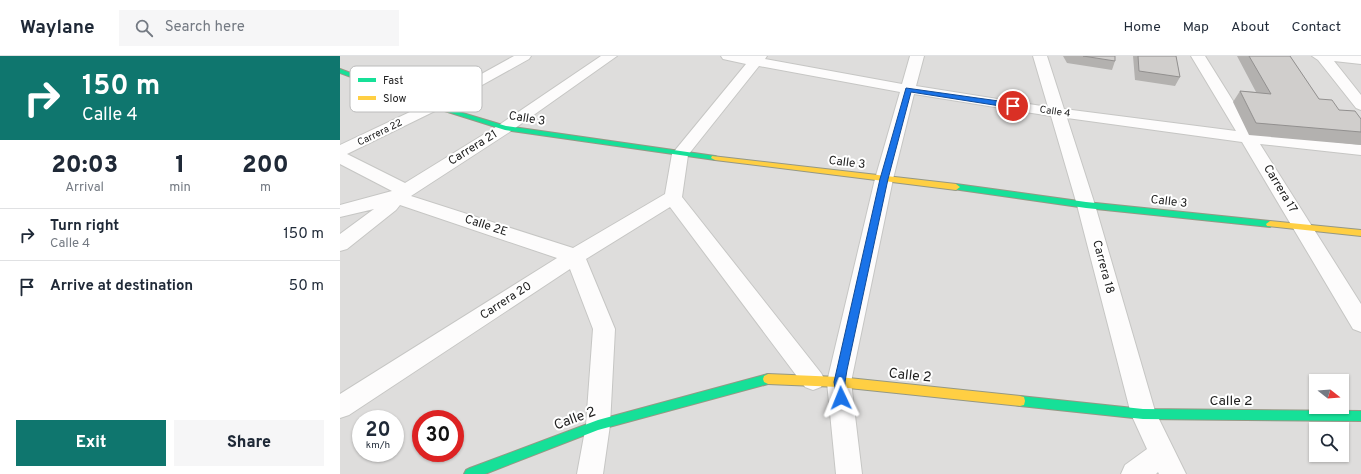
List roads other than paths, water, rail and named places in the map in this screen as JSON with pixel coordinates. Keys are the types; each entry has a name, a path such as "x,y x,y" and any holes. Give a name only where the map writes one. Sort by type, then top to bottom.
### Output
{"street":[{"name":"Carrera 22","path":"482,79 524,56"},
{"name":"Carrera 21","path":"340,244 390,206 401,194 505,128 610,56"},
{"name":"Calle 4","path":"728,56 758,59 908,90 1250,139 1361,150"},
{"path":"849,474 839,382 884,179 917,56"},
{"name":"Carrera 18","path":"1040,56 1086,206 1143,414 1168,464"},
{"name":"Carrera 17","path":"1198,56 1361,323"},
{"path":"1321,56 1361,60"},
{"path":"1321,56 1361,105"},
{"path":"758,59 680,154 673,197 687,218 813,380"},
{"name":"Calle 3","path":"340,71 350,75"},
{"name":"Carrera 22","path":"340,151 421,112"},
{"name":"Calle 3","path":"453,112 505,128 680,154 999,192 1086,206 1361,233"},
{"name":"Calle 2E","path":"340,157 401,194 575,256"},
{"path":"340,211 401,194"},
{"name":"Carrera 20","path":"340,407 575,256 673,197"},
{"path":"575,256 604,330 598,425 590,474"},
{"name":"Calle 2","path":"470,474 598,425 766,379 839,382 1143,414 1361,416"},
{"path":"1134,474 1168,464"}]}
